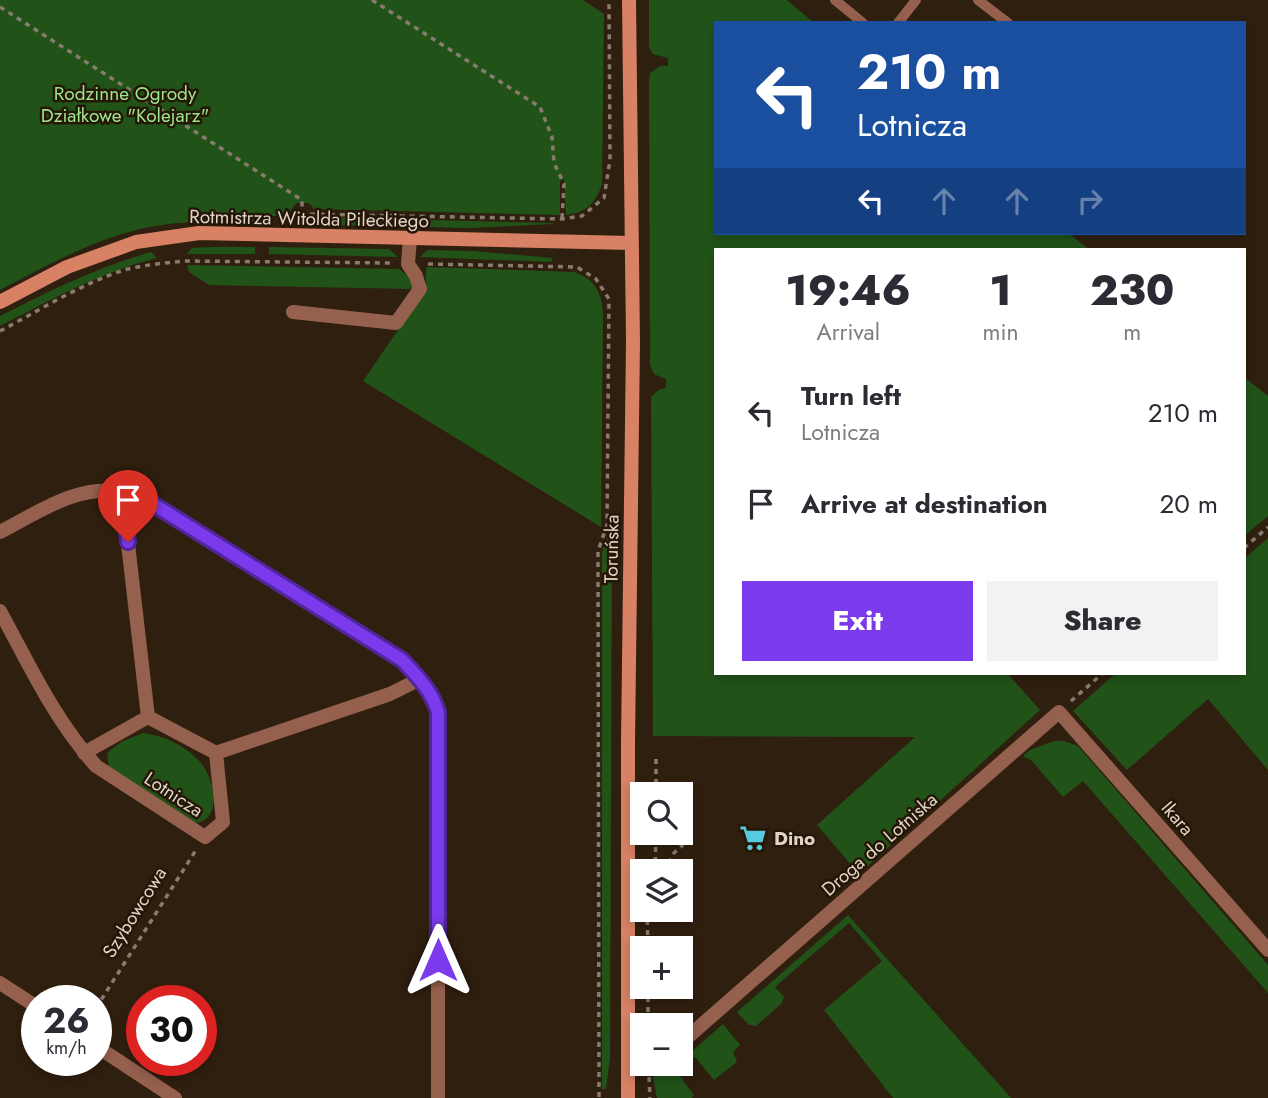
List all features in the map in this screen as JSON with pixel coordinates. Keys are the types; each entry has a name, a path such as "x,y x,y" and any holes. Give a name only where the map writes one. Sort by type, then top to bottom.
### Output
{"main road":[{"name":"Toruńska","path":"629,0 639,1013"},
{"name":"Rotmistrza Witolda Pileckiego","path":"0,302 67,267 136,242 199,233 631,243"},
{"name":"Toruńska","path":"628,1098 637,1076"}],"street":[{"path":"293,312 396,323 420,289 408,264 410,238"},
{"path":"0,532 72,496 97,490 122,492 153,504 390,652 420,679 434,699 438,712 438,1098"},
{"path":"122,492 148,717"},
{"name":"Lotnicza","path":"0,611 60,722 84,753 96,766 205,837 223,822 216,753"},
{"path":"148,717 216,753 390,694 420,679"},
{"name":"Ikara","path":"1059,712 1268,950"},
{"name":"Droga do Lotniska","path":"693,1032 1059,712"},
{"path":"84,753 148,717"},
{"path":"0,983 21,997"},
{"path":"112,1057 174,1098"}],"lane":[{"path":"835,0 861,21"},
{"path":"900,21 916,0"},
{"path":"978,0 1005,21"}],"path":[{"path":"372,0 540,107 551,137 554,163 564,184 562,219"},
{"path":"0,7 302,200 302,214 562,219 582,216 604,198 610,160 609,0"},
{"path":"0,331 124,270 184,261 577,267 596,279 609,299 607,525 598,551 599,1098"},
{"path":"1246,546 1268,527"},
{"path":"1059,712 1101,675"},
{"path":"656,754 656,782"},
{"name":"Szybowcowa","path":"111,985 205,837"},
{"path":"671,859 682,845"},
{"path":"643,1076 650,1098"}],"green space":[{"name":"Rodzinne Ogrody Działkowe \"Kolejarz\"","path":"0,0 583,0 604,14 602,184 597,197 589,206 566,215 564,179 560,181 560,215 314,209 309,203 296,203 287,216 256,216 255,223 169,224 146,228 124,233 82,249 0,290"},
{"path":"649,0 787,0 812,21 714,21 714,235 1071,235 1087,248 714,248 714,675 1009,675 1040,710 859,874 817,825 915,737 653,736 651,397 658,390 666,388 666,379 654,374 650,365 649,84 650,73 660,66 668,66 668,58 653,54 649,47"},
{"path":"315,217 553,224 472,228 329,225"},
{"path":"255,247 255,254 187,254 192,248"},
{"path":"269,247 389,249 398,257 269,254"},
{"path":"427,250 553,258 551,262 420,257"},
{"path":"151,252 157,258 95,279 0,326 0,316 93,272"},
{"path":"187,265 399,269 413,280 413,289 209,285 189,272"},
{"path":"426,267 574,272 596,288 603,314 601,527 363,381 426,289"},
{"path":"1246,379 1268,396 1268,516 1246,534"},
{"path":"612,532 610,1059 606,1089 602,1089 602,553 607,537"},
{"path":"1268,538 1268,770 1208,699 1127,770 1073,711 1114,675 1246,675 1246,557"},
{"path":"143,733 175,743 189,752 206,770 214,798 210,814 204,820 196,823 109,767 107,753 121,742"},
{"path":"1054,741 1078,746 1268,965 1268,993 1083,781 1063,797 1032,761 1023,756 1030,750"},
{"path":"848,915 1011,1098 893,1098 824,1010 882,961 849,923 775,987 784,997 782,1003 756,1026 749,1025 737,1012"},
{"path":"723,1024 740,1045 733,1052 737,1062 714,1080 695,1057 693,1059 693,1050"},
{"path":"680,1076 694,1095 692,1098 657,1098 653,1078"}],"place":[{"name":"Dino","path":"753,838"}],"route":[{"path":"128,542 122,492 153,504 402,660 420,679 434,699 438,712 438,960"}]}
